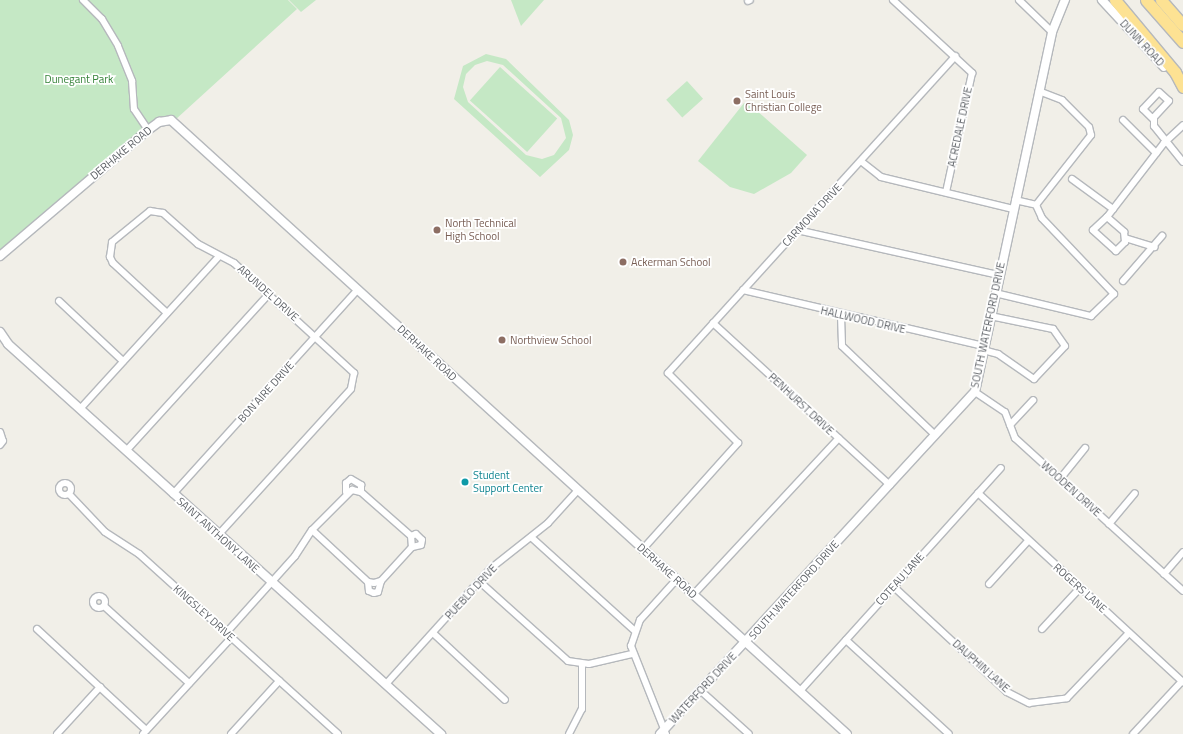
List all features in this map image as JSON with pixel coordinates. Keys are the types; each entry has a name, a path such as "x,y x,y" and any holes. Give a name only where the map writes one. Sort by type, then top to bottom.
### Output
{"highway":[{"path":"1115,0 1175,72 1183,87"},
{"path":"1146,0 1183,42"},
{"path":"1161,0 1183,25"}],"street":[{"path":"83,0 102,20 118,46 130,75 134,109 148,130"},
{"name":"ACREDALE DRIVE","path":"893,0 972,73 946,192"},
{"path":"1019,0 1052,32"},
{"name":"SOUTH WATERFORD DRIVE","path":"746,643 975,392 995,292 1052,32 1064,0"},
{"name":"DUNN ROAD","path":"1102,0 1183,87"},
{"name":"CARMONA DRIVE","path":"642,550 738,443 668,373 797,230 862,162 955,56"},
{"path":"1036,205 1091,135 1089,127 1062,100 1039,90"},
{"path":"1153,119 1156,132 1164,143 1183,162"},
{"name":"DERHAKE ROAD","path":"0,256 148,130 159,122 171,120 358,289 642,550 800,690 847,734"},
{"path":"1123,120 1156,154"},
{"path":"1107,217 1124,232 1125,238 1116,251 1095,234 1093,230 1107,217 1164,143 1183,125"},
{"path":"862,162 881,177 1013,209"},
{"path":"1072,179 1113,209"},
{"path":"1015,200 1036,205"},
{"path":"995,292 1092,316 1114,294 1042,218 1036,205"},
{"name":"ARUNDEL DRIVE","path":"167,312 113,263 109,249 112,242 143,215 157,211 163,213 198,244 234,263 316,336 354,373 351,389 218,535"},
{"path":"797,230 999,275"},
{"path":"1123,281 1155,247 1162,236"},
{"path":"1125,238 1155,247"},
{"path":"80,409 219,256"},
{"name":"BON AIRE DRIVE","path":"173,494 358,289"},
{"name":"HALLWOOD DRIVE","path":"742,290 841,316 984,348 998,354 1034,379 1065,346 1053,329 990,316"},
{"path":"126,452 269,294"},
{"path":"59,301 123,360"},
{"path":"841,316 842,346 935,435"},
{"name":"PENHURST DRIVE","path":"713,322 890,485"},
{"name":"SAINT ANTHONY LANE","path":"0,332 8,344 126,452 441,734"},
{"name":"WOODEN DRIVE","path":"975,392 1005,412 1015,438 1183,591"},
{"path":"1010,425 1033,400"},
{"path":"0,432 0,445"},
{"path":"693,595 839,438"},
{"path":"1060,479 1085,448"},
{"name":"COTEAU LANE","path":"800,690 1001,468"},
{"path":"349,491 346,483 351,479 361,485 361,492"},
{"name":"PUEBLO DRIVE","path":"386,684 480,582 531,537 578,490"},
{"path":"349,491 361,492 411,536 412,547"},
{"path":"226,633 272,583 312,530 349,491"},
{"name":"ROGERS LANE","path":"978,493 1028,541 1182,682"},
{"path":"1109,524 1135,493"},
{"name":"KINGSLEY DRIVE","path":"69,494 105,532 139,554 338,734"},
{"path":"312,530 368,582 369,591 374,593 378,592 381,581 412,547 421,545 422,540 416,534 411,536"},
{"path":"531,537 634,630"},
{"path":"989,584 1028,541"},
{"path":"1164,574 1183,552"},
{"path":"663,732 632,654 634,630 676,580"},
{"path":"368,582 381,581"},
{"path":"480,582 561,656 582,664 632,654"},
{"name":"DAUPHIN LANE","path":"894,587 1007,692 1029,703 1067,698 1129,633"},
{"path":"1042,629 1080,588"},
{"path":"104,606 189,683"},
{"path":"37,629 100,687 145,732 231,638"},
{"path":"433,633 505,700"},
{"path":"846,640 950,734"},
{"name":"WATERFORD DRIVE","path":"663,732 746,643"},
{"path":"569,734 582,709 582,664"},
{"path":"232,734 279,681"},
{"path":"1133,734 1182,682"},
{"path":"57,734 100,687"},
{"path":"701,691 749,734"}],"green space":[{"name":"Dunegant Park","path":"0,0 288,0 297,9 175,120 167,116 154,121 0,253"},
{"path":"289,0 316,0 301,12"},
{"path":"511,0 544,0 521,26"},
{"path":"486,54 506,59 569,120 573,135 569,150 540,177 454,99 463,66","holes":["487,61 503,65 561,118 566,138 554,155 542,159 526,155 468,102 463,87 466,74 475,65"]},
{"path":"500,67 557,119 527,152 470,100"},
{"path":"687,81 703,99 682,118 666,100"},
{"path":"744,103 748,103 807,155 791,173 754,194 730,187 698,161"}],"place":[{"name":"Saint Louis Christian College","path":"737,101"},
{"name":"North Technical High School","path":"437,230"},
{"name":"Ackerman School","path":"623,262"},
{"name":"Northview School","path":"502,340"},
{"name":"Student Support Center","path":"465,482"}]}
